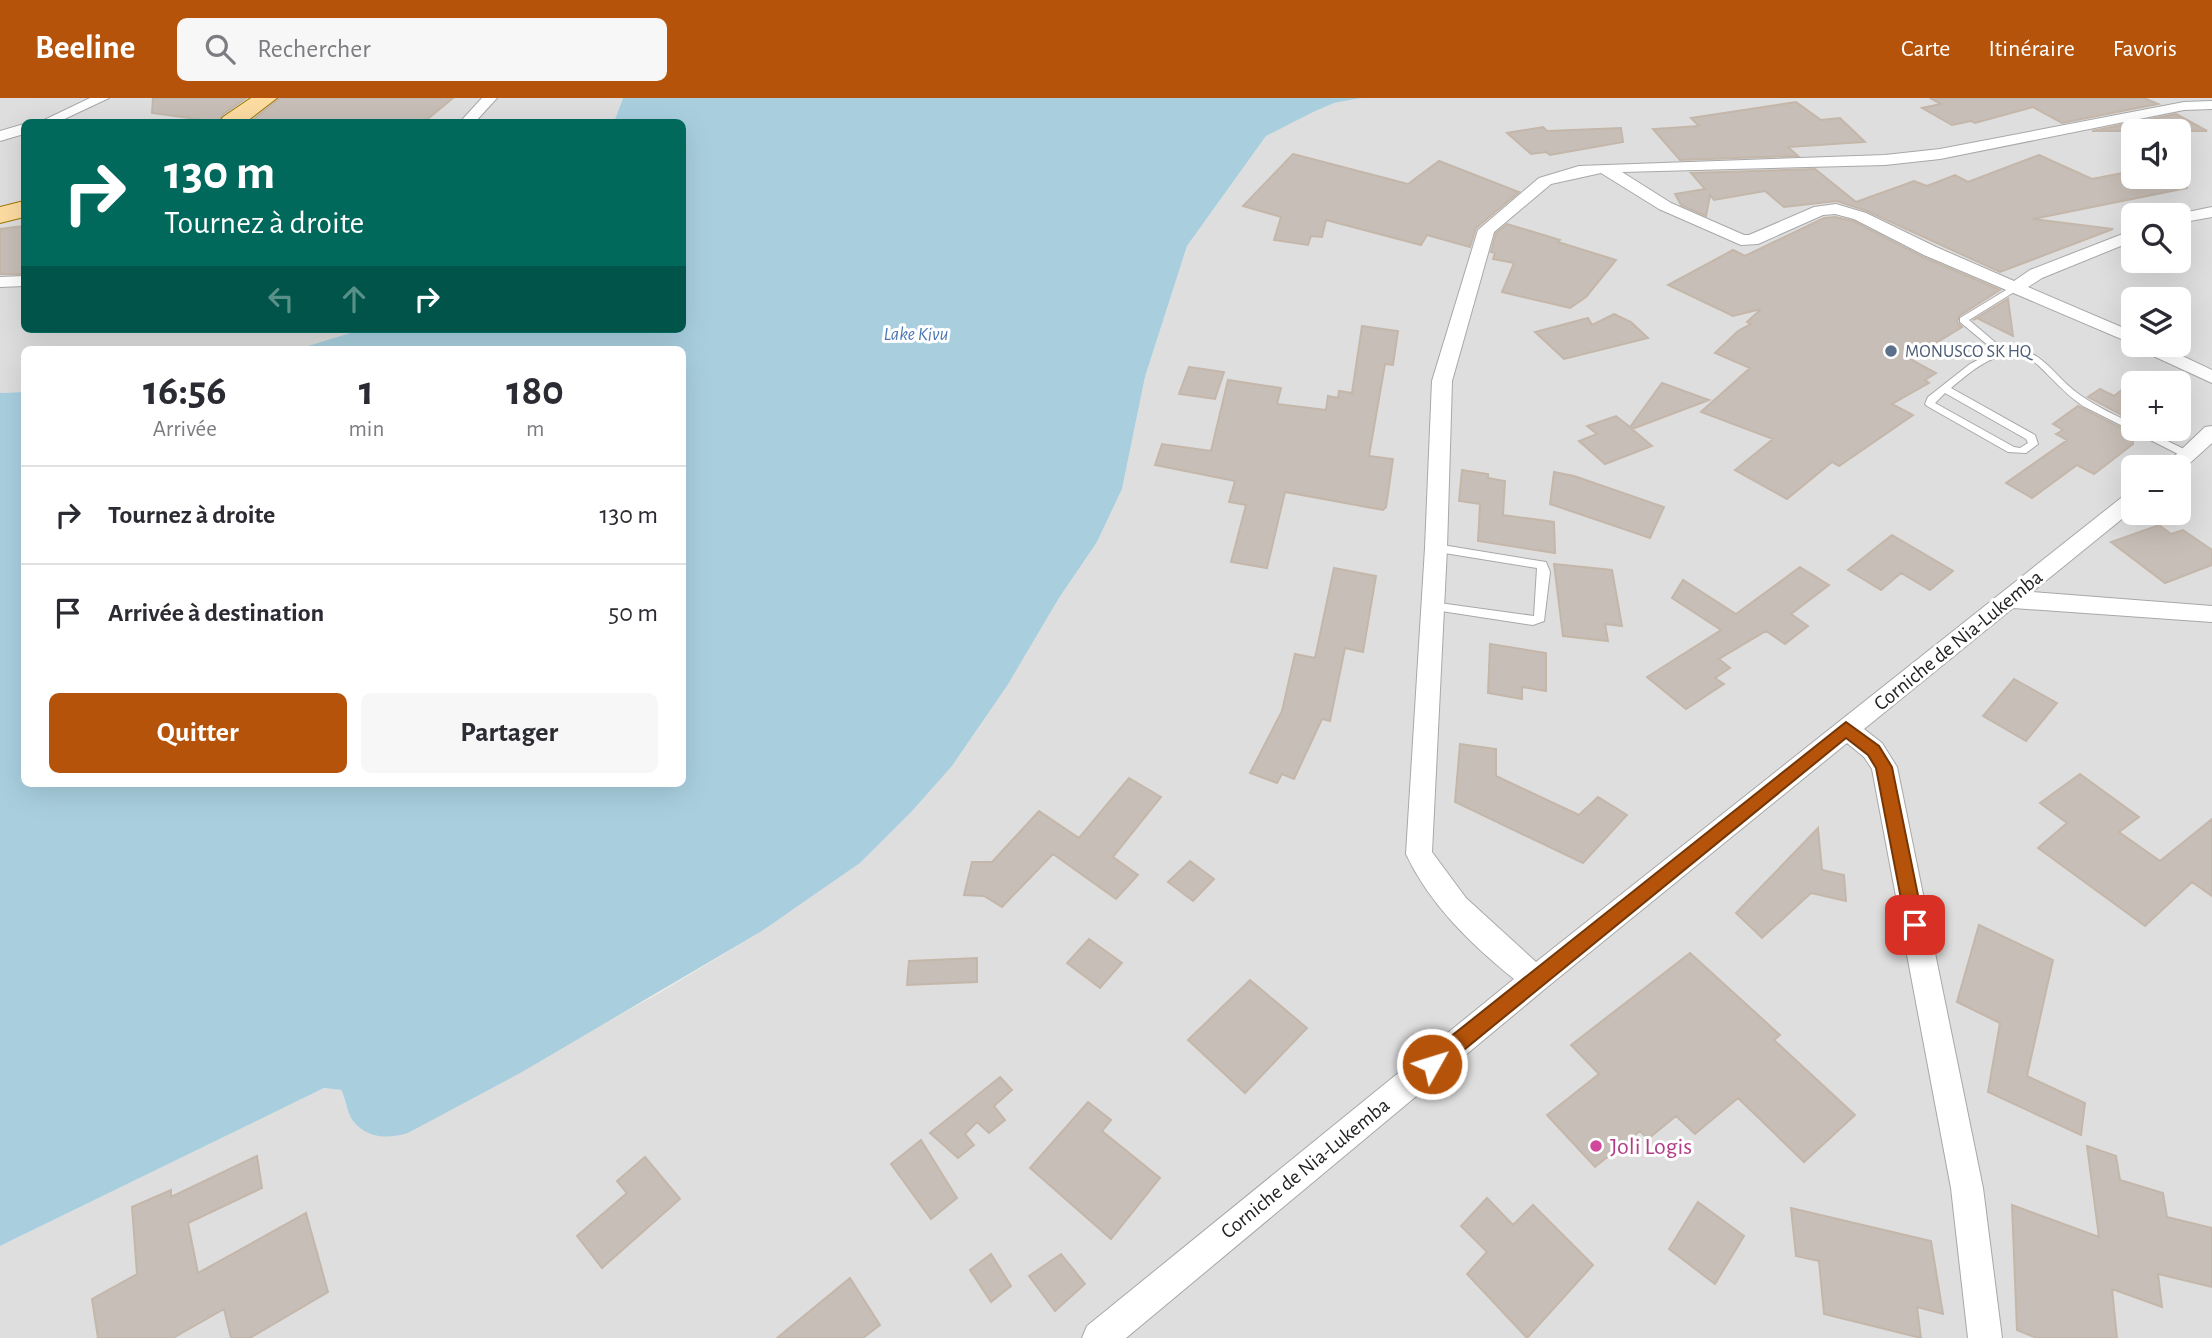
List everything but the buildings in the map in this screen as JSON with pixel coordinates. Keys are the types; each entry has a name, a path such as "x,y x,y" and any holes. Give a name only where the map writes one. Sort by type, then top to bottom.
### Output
{"main road":[{"path":"235,119 266,98"},
{"path":"0,215 21,210"}],"street":[{"path":"54,119 103,98"},
{"path":"470,119 490,98"},
{"path":"1536,979 1460,913 1433,880 1419,854 1436,548 1441,381 1486,230 1545,181 1578,171 1885,160 1940,154 2184,106 2212,105"},
{"path":"0,136 21,130"},
{"path":"1604,168 1665,206 1741,240 1752,240 1820,210 1836,209 1860,216 1959,264 2121,334"},
{"path":"2191,216 2212,212"},
{"path":"2016,287 2036,274 2121,240"},
{"path":"0,282 21,281"},
{"path":"2170,357 2212,377"},
{"path":"2187,455 2212,432"},
{"name":"Corniche de Nia-Lukemba","path":"1099,1338 1536,979 2121,509"},
{"path":"2009,599 2212,614"},
{"path":"1846,729 1873,750 1884,767 1967,1188 1986,1338"}],"lane":[{"path":"2001,352 1963,320 2016,287"},
{"path":"1945,389 2031,437 2033,444 2022,451 2012,450 1930,404 1931,399 1965,371 2001,352 2020,351 2031,355 2073,394 2121,421"},
{"path":"2152,441 2172,455"},
{"path":"1432,607 1534,621 1540,618 1542,608 1542,565 1436,548"}],"shaded area":[{"path":"0,98 623,98 615,119 21,119 21,333 350,333 308,346 21,346 21,392 0,393"},
{"path":"1361,98 2212,98 2212,1338 0,1338 0,1246 324,1088 341,1090 352,1120 408,1133 659,993 762,931 860,863 952,766 1007,686 1059,598 1097,542 1122,489 1145,377 1187,246 1266,136 1297,118 1334,103"}],"water":[{"name":"Lake Kivu","path":"623,98 1361,98 1334,103 1266,136 1187,246 1145,377 1122,489 1097,542 1059,598 1007,686 952,766 860,863 762,931 522,1072 408,1133 386,1137 365,1131 351,1118 341,1090 324,1088 0,1246 0,393 21,392 21,787 686,787 686,346 308,346 350,333 686,333 686,119 615,119"}],"place":[{"name":"MONUSCO SK HQ","path":"1891,351"},
{"name":"Joli Logis","path":"1596,1146"}],"route":[{"path":"1432,1064 1846,729 1873,750 1884,767 1915,925"}]}
